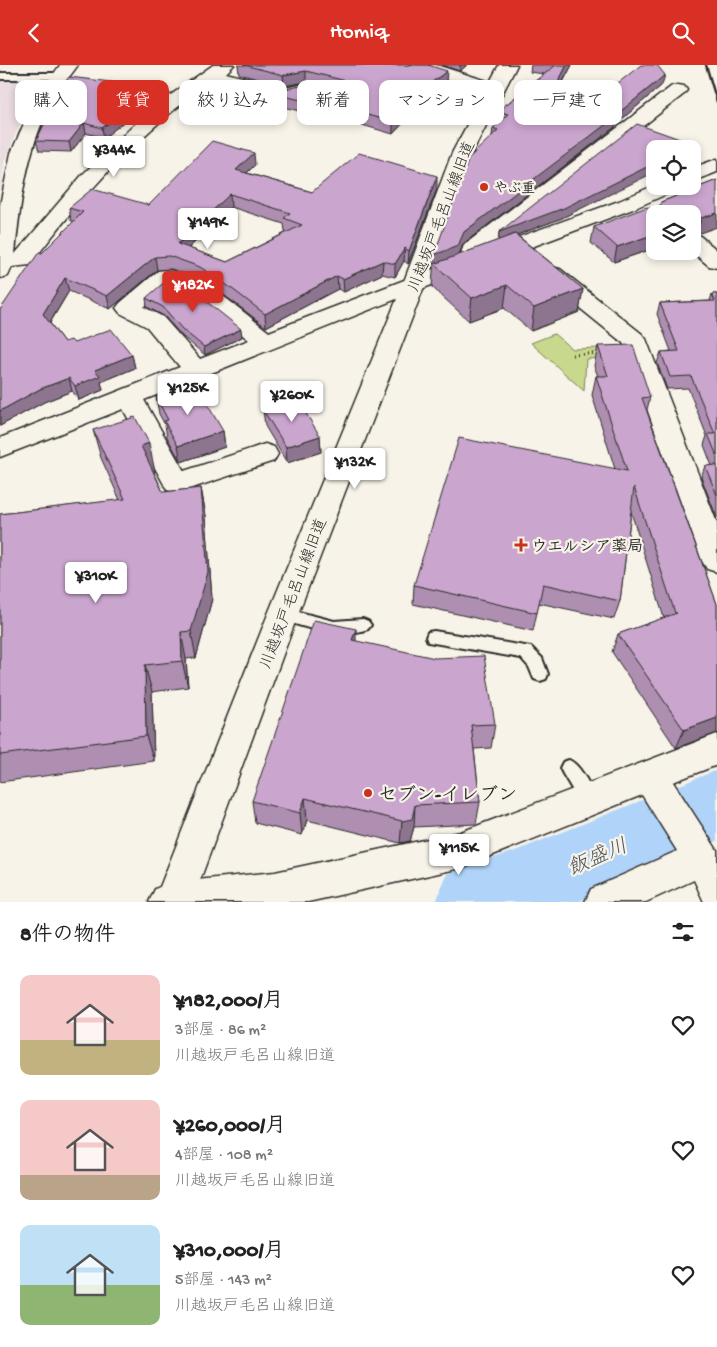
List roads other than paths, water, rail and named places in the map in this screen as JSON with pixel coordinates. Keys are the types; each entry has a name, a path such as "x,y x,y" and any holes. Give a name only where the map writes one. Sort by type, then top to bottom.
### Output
{"street":[{"path":"418,65 466,80"},
{"name":"川越坂戸毛呂山線旧道","path":"499,80 508,65"},
{"path":"65,70 42,103 20,153 4,217 2,266 22,260 90,177 126,141 164,108 218,70 284,94 297,91"},
{"path":"468,262 472,251 588,158 678,90"},
{"name":"川越坂戸毛呂山線旧道","path":"172,902 283,614 414,284 462,153 476,125"},
{"path":"701,172 717,165"},
{"path":"0,448 130,398 468,262 626,205 649,195"},
{"path":"626,205 646,214"},
{"path":"516,245 634,339 710,518 717,561"},
{"path":"701,248 717,261"},
{"path":"197,371 155,322 128,308 166,276 197,288 266,342"},
{"path":"130,398 177,483 265,454"},
{"path":"172,902 275,891 461,849 650,777 717,749"},
{"path":"604,902 706,868 650,777"}],"lane":[{"path":"0,75 65,70"},
{"path":"283,614 334,627 363,625"},
{"path":"434,637 525,652 536,663 540,674"},
{"path":"569,768 588,800"}],"waterway":[{"name":"飯盛川","path":"475,902 513,891 717,805"}],"railway":[{"path":"706,65 717,102"}],"place":[{"name":"やぶ重","path":"484,187"},
{"name":"ウエルシア薬局","path":"521,545"},
{"name":"セブン-イレブン","path":"368,793"}]}
